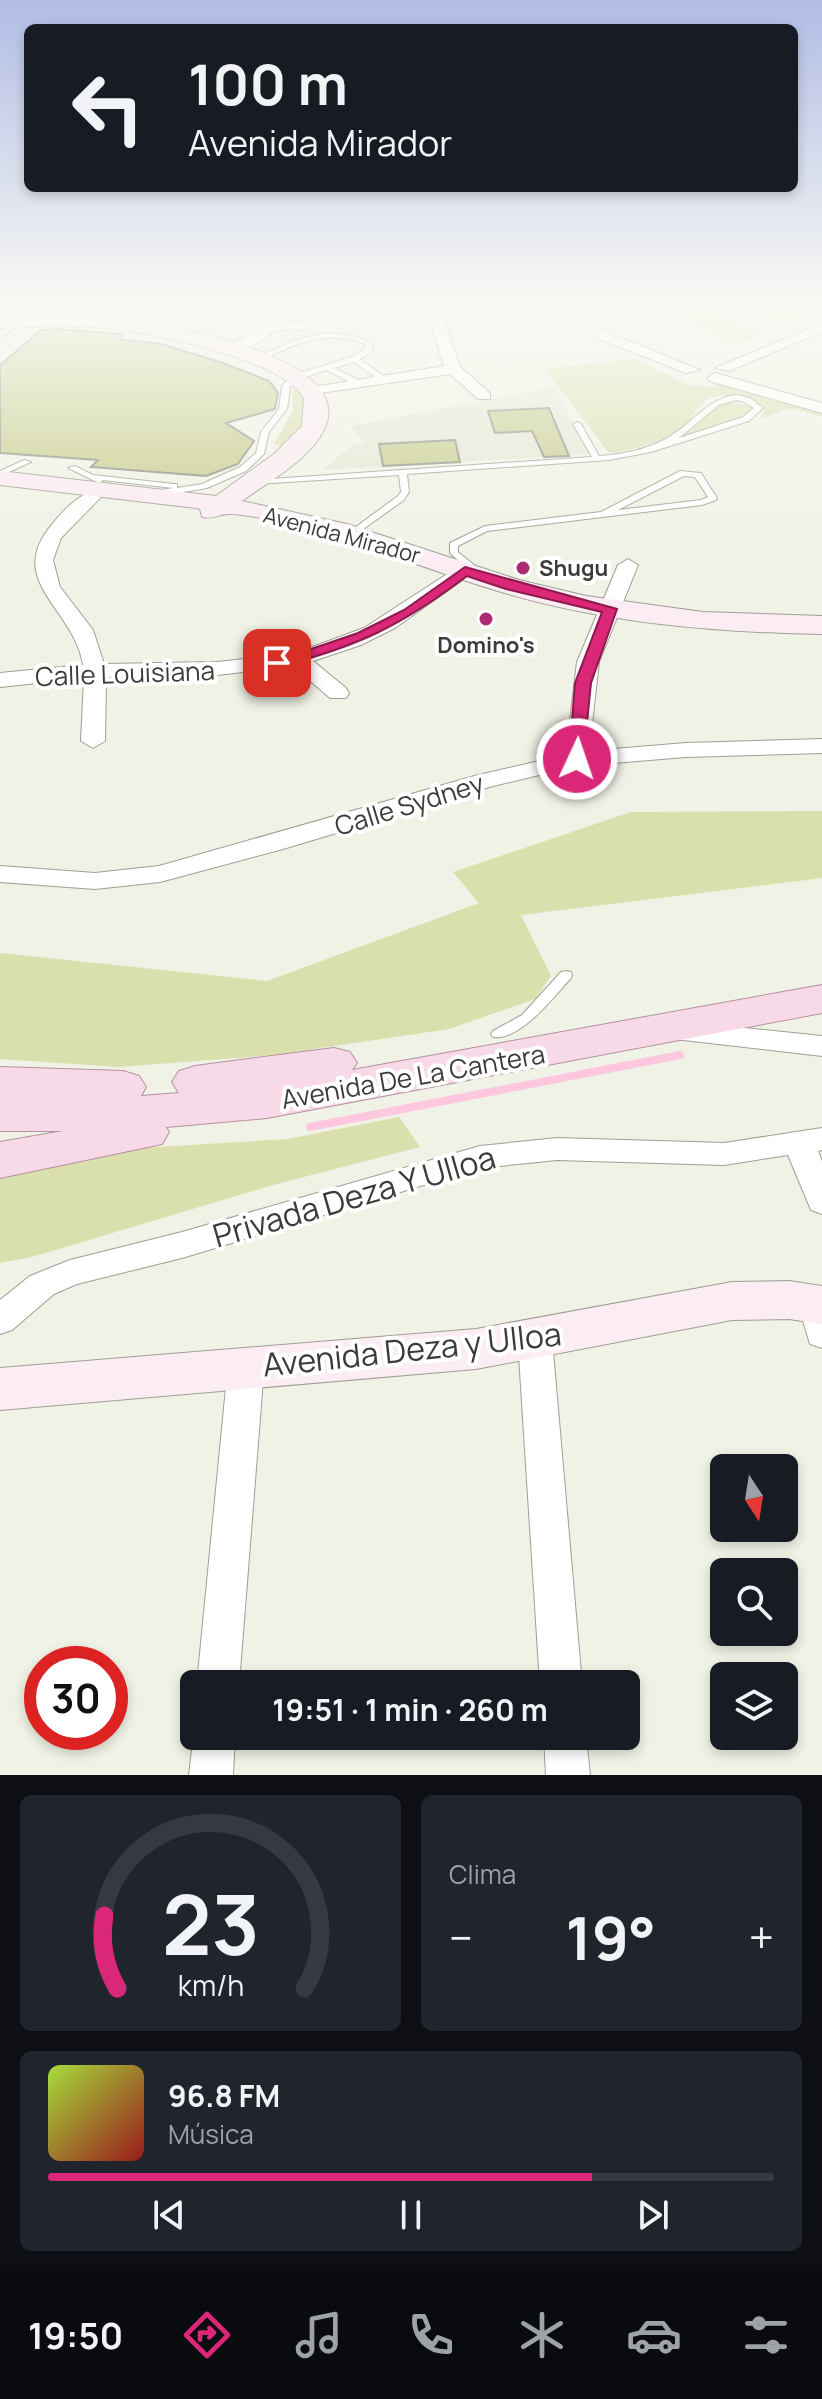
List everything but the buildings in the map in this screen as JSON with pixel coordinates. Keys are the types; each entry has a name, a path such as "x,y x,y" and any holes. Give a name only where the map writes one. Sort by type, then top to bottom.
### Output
{"main road":[{"path":"216,508 251,472 277,463 309,435 317,413 306,388"},
{"name":"Avenida Mirador","path":"0,476 148,494 216,508 459,575"},
{"name":"Avenida Mirador","path":"0,489 98,487 352,534 524,601 704,631 822,635"},
{"name":"Avenida Mirador","path":"608,614 717,623 822,625"},
{"name":"Avenida De La Cantera","path":"0,1083 106,1088 214,1080 498,1034 822,976"},
{"name":"Avenida De La Cantera","path":"0,1114 126,1114 267,1102 822,999"},
{"path":"0,1160 152,1130 267,1102"},
{"name":"Avenida Deza y Ulloa","path":"0,1389 476,1349 732,1301 789,1300 820,1314"}],"street":[{"path":"475,388 484,396"},
{"path":"764,388 822,408"},
{"path":"779,388 822,399"},
{"path":"93,741 95,671 82,629 49,586 41,566 50,538 98,487"},
{"path":"577,759 583,683 628,565"},
{"name":"Calle Louisiana","path":"0,680 95,671 221,669 298,659 335,648 409,613 459,575"},
{"path":"272,637 338,693"},
{"name":"Calle Sydney","path":"0,874 95,881 160,874 274,844 486,780 577,759 645,752 822,746"},
{"path":"665,1030 822,1046"},
{"path":"811,1142 822,1202"},
{"name":"Privada Deza Y Ulloa","path":"0,1320 42,1285 70,1273 195,1241 480,1157 557,1149 724,1154 811,1142"},
{"path":"535,1340 560,1670"},
{"path":"219,1670 246,1367"},
{"path":"211,1775 213,1750"},
{"path":"566,1750 568,1775"}],"lane":[{"path":"251,472 262,448 265,432 283,409 284,389 289,388"},
{"path":"148,494 189,489 251,472 403,472 597,459 648,450 746,419 759,408 736,399 719,401 683,432 648,450"},
{"path":"577,424 597,459"},
{"path":"0,476 27,462"},
{"path":"72,468 98,487 189,489"},
{"path":"352,534 401,498 405,492 403,472"},
{"path":"459,575 469,565 452,549 467,535 505,526 605,513 713,498 698,475 683,473 605,513"},
{"path":"498,1034 527,1018 566,975"}],"shaded area":[{"path":"554,388 591,454 323,470 351,446 364,443 350,426"}],"green space":[{"path":"296,388 304,395 304,422 282,446 274,444 293,411 292,389"},
{"path":"559,388 744,388 822,408 822,417 790,408 759,419 765,410 751,401 714,397 700,405 687,424 676,433 643,446 609,453"},
{"path":"725,401 754,407 751,415 653,449 690,431"},
{"path":"822,811 822,878 521,915 551,976 535,999 449,1029 274,1055 119,1067 0,1059 0,953 267,981 479,903 453,872 631,812"},
{"path":"399,1117 420,1147 273,1185 32,1257 0,1263 0,1171 109,1150 288,1139"}],"waterway":[{"path":"310,1127 680,1055"}],"place":[{"name":"Shugu","path":"523,568"},
{"name":"Domino's","path":"486,619"}],"route":[{"path":"277,663 335,648 363,636 409,613 465,571 511,586 610,609 588,662 583,683 577,759"}]}
